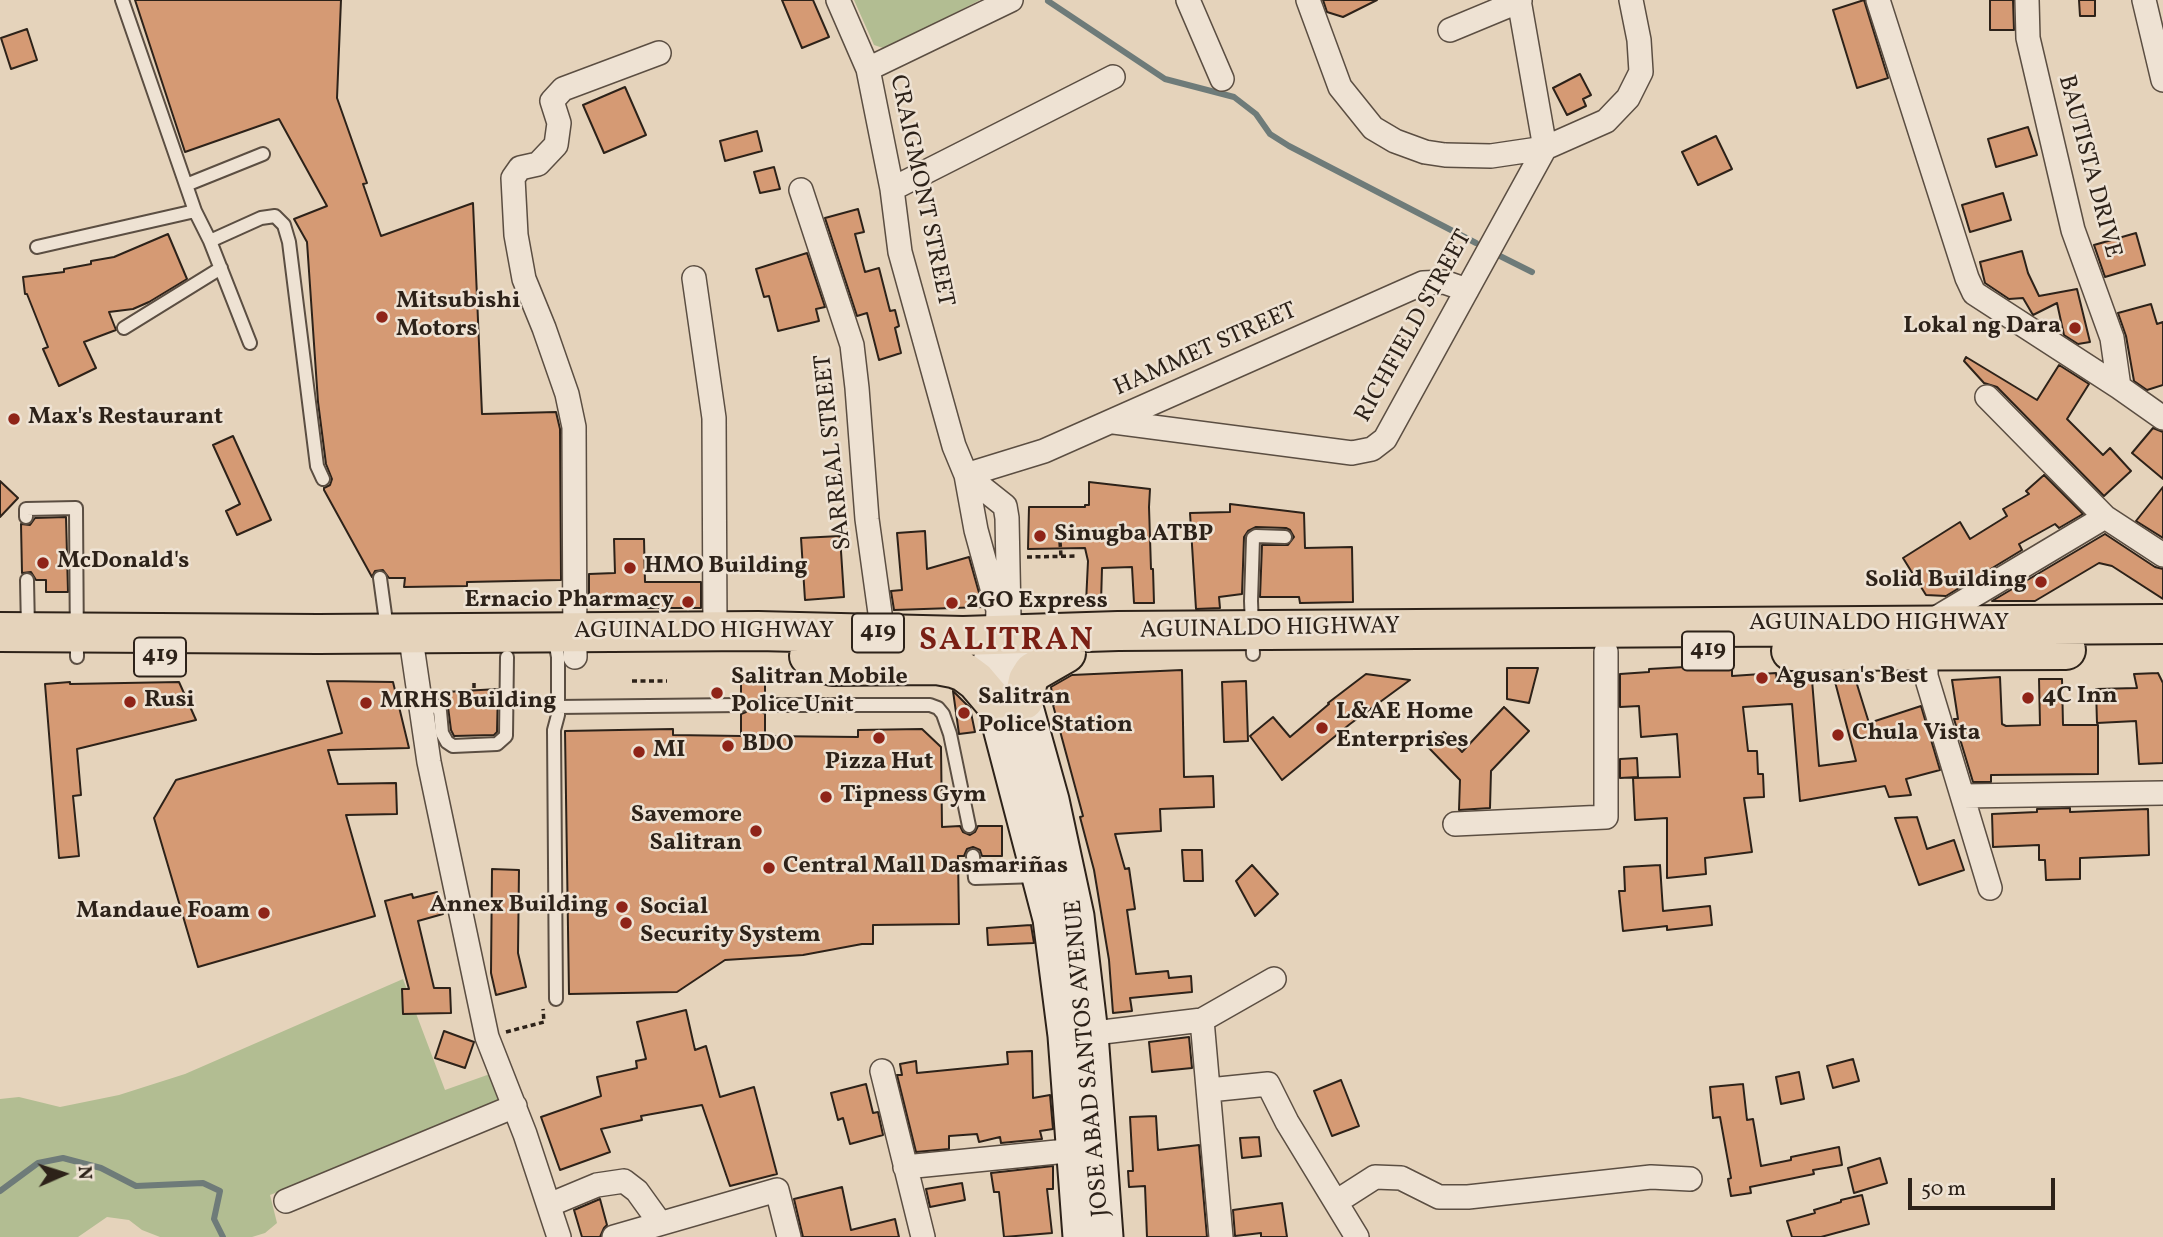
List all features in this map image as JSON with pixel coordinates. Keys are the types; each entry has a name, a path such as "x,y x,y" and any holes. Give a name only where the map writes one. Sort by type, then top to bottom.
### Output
{"highway":[{"name":"AGUINALDO HIGHWAY","path":"406,651 562,647 809,656 1002,644 1118,631 1252,642 1606,652 2163,624"},
{"name":"AGUINALDO HIGHWAY","path":"14,632 76,645"},
{"name":"AGUINALDO HIGHWAY","path":"0,658 76,645 406,651 507,657 562,647 715,632 880,633 1002,644 1066,653 1252,642 1926,638 2163,650"},
{"path":"809,656 832,666 937,665 953,668 964,672 1008,701 1033,672 1066,653"}],"main road":[{"name":"JOSE ABAD SANTOS AVENUE","path":"1002,644 989,665 1008,701 1055,874 1050,919 1078,1035 1085,1149 1080,1237"},
{"name":"JOSE ABAD SANTOS AVENUE","path":"1085,1149 1106,1237"}],"street":[{"name":"CRAIGMONT STREET","path":"838,0 868,69 892,189 900,252 954,446 966,475 976,530 998,610 1002,644"},
{"path":"868,69 1011,0"},
{"path":"1188,0 1222,79"},
{"path":"1308,0 1339,87 1373,128 1395,141 1425,152 1491,156 1545,148 1606,121 1628,99 1641,72 1639,40 1631,0"},
{"path":"1450,30 1519,0 1545,148"},
{"path":"1878,0 1974,293 2163,418"},
{"name":"BAUTISTA DRIVE","path":"2026,0 2028,38 2073,230 2112,338 2119,387"},
{"path":"2144,0 2163,80"},
{"path":"562,647 574,427 567,394 524,279 516,235 513,178 520,168 538,164 556,145 559,123 552,101 564,89 659,53"},
{"path":"892,189 1113,77"},
{"name":"RICHFIELD STREET","path":"1114,422 1352,453 1372,449 1385,439 1545,148"},
{"name":"SARREAL STREET","path":"801,190 852,345 880,633"},
{"path":"694,278 714,418 715,632"},
{"name":"HAMMET STREET","path":"966,475 1044,451 1114,422 1423,283 1444,282 1467,290"},
{"path":"1987,397 2105,517 2163,555"},
{"name":"CRAIGMONT STREET","path":"966,475 1004,506 1007,518 1002,644"},
{"path":"1990,888 1926,676 1926,638 2105,517"},
{"path":"406,651 487,1037 515,1107 559,1237"},
{"path":"1455,824 1606,817 1606,652"},
{"path":"1963,796 2163,793"},
{"path":"1078,1035 1202,1020 1274,979"},
{"path":"1202,1020 1220,1237"},
{"path":"882,1071 923,1237"},
{"path":"1209,1090 1268,1084 1287,1122 1357,1237"},
{"path":"286,1200 515,1107"},
{"path":"905,1167 1085,1149"},
{"path":"1336,1202 1375,1177 1401,1178 1439,1196 1468,1197 1651,1177 1690,1179"},
{"path":"549,1205 597,1185 624,1181 637,1191 660,1223"},
{"path":"614,1237 777,1190 789,1237"}],"lane":[{"path":"122,0 195,211 210,241 250,343"},
{"path":"186,186 263,155"},
{"path":"37,247 195,211"},
{"path":"210,241 261,218 275,216 284,225 289,242 317,466 323,479"},
{"path":"124,328 220,268"},
{"path":"26,517 26,509 76,508 76,645"},
{"path":"1252,642 1253,538 1285,537"},
{"path":"380,578 406,651 440,710 442,733 453,746 497,744 506,736 507,657"},
{"path":"14,632 27,580"},
{"path":"556,999 554,730 562,647"},
{"path":"554,730 550,716 562,647"},
{"path":"558,707 741,705"},
{"path":"765,705 930,705 937,708 943,714 950,734 969,826"},
{"path":"973,856 975,878 1055,874"},
{"path":"555,965 569,965"}],"path":[{"path":"1060,542 1061,556"},
{"path":"1027,557 1077,556"},
{"path":"632,681 667,681"},
{"path":"474,683 474,691"},
{"path":"487,1037 544,1022 543,1015"}],"green space":[{"path":"854,0 980,0 886,49 874,45"},
{"path":"403,979 445,1090 490,1074 502,1104 270,1195 277,1223 265,1233 252,1237 160,1237 142,1230 129,1220 107,1217 78,1237 0,1237 0,1099 19,1097 60,1107 119,1095 185,1074"}],"building":[{"name":"Mitsubishi Motors","path":"135,0 341,0 337,98 367,183 363,184 381,236 473,203 482,414 556,412 560,429 561,580 467,582 467,586 404,587 405,578 389,578 383,570 375,571 372,577 324,490 332,479 326,464 318,402 307,242 294,219 327,206 279,119 185,152"},
{"path":"782,0 813,0 829,37 802,48"},
{"path":"1323,0 1377,0 1343,17 1327,12"},
{"path":"1864,0 1888,78 1857,88 1833,10"},
{"path":"1990,0 2013,0 2014,30 1990,30"},
{"path":"2079,0 2095,0 2095,16 2080,16"},
{"path":"27,29 37,60 11,69 1,38"},
{"path":"1580,74 1591,95 1583,99 1586,106 1567,115 1553,88"},
{"path":"625,87 646,135 604,153 583,105"},
{"path":"2028,127 2037,155 1996,167 1988,139"},
{"path":"757,131 762,151 725,161 720,141"},
{"path":"1716,136 1732,169 1698,185 1682,152"},
{"path":"774,167 780,189 760,193 754,172"},
{"path":"2003,193 2011,220 1970,232 1962,205"},
{"path":"858,209 864,232 855,234 865,272 879,268 890,311 895,310 899,326 895,328 901,353 879,360 867,313 857,316 825,218"},
{"path":"2136,233 2145,265 2105,277 2094,245"},
{"path":"168,234 187,279 133,309 109,312 116,330 84,342 96,368 59,386 43,349 48,347 25,294 23,277 64,272 64,269 91,264 91,261 114,257"},
{"path":"2022,251 2028,273 2039,296 2077,289 2090,342 2078,344 2064,335 2057,303 2033,315 2023,298 2009,299 1985,283 1980,262"},
{"path":"807,253 825,307 816,309 819,321 778,331 769,296 764,297 756,269"},
{"path":"2151,304 2157,324 2163,322 2163,385 2147,390 2134,381 2126,336 2118,313"},
{"path":"1966,357 2037,400 2059,365 2089,384 2067,419 2103,455 2110,448 2131,471 2104,496 1997,387 1984,383 1964,361"},
{"path":"2153,428 2163,432 2163,479 2132,453"},
{"path":"233,436 271,520 237,535 226,511 240,504 213,445"},
{"path":"2044,475 2083,514 2059,528 2055,524 2019,544 2022,550 1946,596 1926,595 1903,558 1960,522 1970,539 2007,516 2003,509 2029,494 2026,491"},
{"path":"0,481 18,498 0,517"},
{"path":"1089,482 1150,489 1154,603 1134,603 1132,567 1102,568 1101,603 1086,603 1088,561 1085,548 1028,549 1029,507 1085,507 1089,505"},
{"path":"2163,487 2163,538 2136,521"},
{"path":"1230,504 1304,513 1305,548 1352,547 1353,602 1300,603 1299,597 1260,597 1262,545 1288,545 1294,537 1286,528 1256,527 1244,537 1242,594 1219,597 1220,608 1196,609 1190,513 1230,512"},
{"path":"66,517 68,592 46,592 46,580 36,580 31,572 22,573 21,524 30,525 35,518"},
{"path":"925,531 927,569 969,557 983,607 894,610 891,591 902,590 897,533"},
{"name":"Solid Building","path":"2105,534 2155,567 2163,569 2163,599 2112,566 2099,563 2035,601 1992,601"},
{"path":"840,536 844,597 805,600 801,538"},
{"path":"614,539 644,539 645,582 701,582 701,608 648,608 648,597 589,601 589,574 615,573"},
{"path":"1703,666 1703,669 1732,667 1732,676 1776,673 1777,680 1812,680 1819,766 1856,761 1834,678 1855,678 1869,723 1921,706 1940,770 1906,779 1911,795 1889,797 1885,786 1800,801 1792,704 1743,707 1748,751 1757,751 1758,774 1763,774 1764,797 1744,798 1752,852 1705,858 1706,874 1667,878 1667,818 1635,820 1633,778 1680,777 1677,734 1641,737 1639,706 1620,707 1620,674 1649,672 1649,669"},
{"path":"1507,668 1538,668 1529,703 1507,699"},
{"path":"1182,670 1184,777 1213,776 1214,807 1160,809 1161,831 1115,834 1125,869 1129,868 1135,909 1127,910 1136,974 1168,971 1169,978 1191,976 1192,992 1130,998 1132,1011 1113,1013 1109,960 1094,870 1080,817 1083,816 1053,705 1051,687 1072,675"},
{"path":"2158,673 2163,683 2163,763 2139,764 2136,721 2097,723 2096,689 2137,688 2134,674"},
{"path":"1366,674 1410,680 1350,724 1282,780 1250,736 1273,717 1290,737"},
{"path":"2000,677 2002,724 2006,726 2040,725 2039,679 2062,679 2063,725 2098,725 2098,774 1991,775 1991,782 1973,782 1954,719 1958,719 1952,680"},
{"path":"327,681 393,682 409,748 328,750 338,784 396,783 397,814 346,815 375,916 198,967 154,818 176,780 342,733"},
{"path":"1246,681 1248,741 1224,742 1222,682"},
{"path":"179,682 196,720 77,749 81,795 73,796 79,856 59,858 45,684"},
{"name":"Central Mall Dasmariñas","path":"741,683 765,683 765,696 756,704 758,710 765,714 765,736 858,737 858,730 922,729 941,747 942,827 960,826 963,832 970,835 978,826 1002,826 1002,856 982,856 980,850 973,847 967,849 964,856 958,856 959,924 873,925 873,944 803,955 725,960 677,992 569,994 565,731 673,729 673,735 741,736 741,714 750,706 748,700 741,696"},
{"path":"498,689 497,732 494,735 454,736 446,692"},
{"name":"Salitran Police Station","path":"953,691 970,708 975,732 959,734"},
{"path":"1504,707 1529,731 1491,771 1490,808 1459,810 1460,780 1428,747 1444,732 1462,752"},
{"path":"1637,758 1638,777 1620,778 1620,759"},
{"path":"2070,808 2070,812 2148,809 2149,855 2080,858 2080,879 2046,880 2045,860 2039,860 2039,845 1993,847 1992,814"},
{"path":"1917,817 1927,849 1954,840 1964,870 1919,885 1895,818"},
{"path":"1182,850 1202,850 1203,881 1184,881"},
{"path":"1252,865 1278,894 1255,916 1236,881"},
{"path":"1660,865 1663,911 1710,906 1712,925 1623,931 1619,891 1625,891 1624,867"},
{"path":"492,869 519,870 518,953 526,987 496,995 491,973"},
{"path":"437,892 443,914 418,921 434,988 450,988 451,1013 403,1014 402,989 409,989 385,901 412,894 413,898"},
{"path":"1031,925 1034,943 988,945 987,928"},
{"path":"686,1010 695,1050 706,1046 720,1097 754,1087 777,1174 730,1186 702,1105 641,1116 642,1120 601,1129 610,1152 560,1170 541,1117 601,1096 597,1077 637,1068 636,1061 646,1059 637,1022"},
{"path":"444,1031 474,1042 465,1068 435,1058"},
{"path":"1189,1037 1192,1068 1152,1072 1149,1042"},
{"path":"1032,1051 1033,1098 1050,1095 1053,1129 1040,1131 1042,1139 1001,1143 1000,1137 979,1142 977,1134 949,1136 949,1149 916,1152 897,1075 902,1075 900,1064 916,1061 917,1073 1008,1064 1007,1052"},
{"path":"1853,1059 1859,1081 1833,1088 1827,1066"},
{"path":"1799,1072 1804,1099 1781,1104 1776,1077"},
{"path":"1341,1080 1359,1126 1332,1136 1314,1091"},
{"path":"866,1084 873,1113 878,1112 883,1135 850,1144 843,1118 838,1120 831,1093"},
{"path":"1743,1084 1747,1120 1753,1119 1761,1166 1839,1147 1842,1165 1813,1170 1814,1174 1750,1187 1751,1193 1731,1196 1728,1179 1731,1178 1720,1117 1713,1118 1710,1087"},
{"path":"1156,1116 1158,1150 1199,1145 1207,1237 1147,1237 1145,1186 1129,1187 1128,1171 1133,1171 1130,1117"},
{"path":"1259,1137 1261,1156 1242,1158 1240,1138"},
{"path":"1880,1158 1887,1183 1854,1193 1848,1168"},
{"path":"1053,1166 1053,1189 1047,1189 1052,1233 1004,1237 999,1192 994,1192 991,1173"},
{"path":"962,1183 965,1200 930,1207 926,1189"},
{"path":"842,1187 851,1230 895,1219 899,1237 803,1237 794,1199"},
{"path":"1862,1195 1869,1224 1821,1237 1792,1237 1787,1221 1815,1213 1814,1210 1841,1200"},
{"path":"600,1199 607,1225 600,1237 582,1237 574,1210"},
{"path":"1282,1203 1287,1237 1261,1237 1261,1233 1235,1236 1233,1210"}],"waterway":[{"path":"1048,1 1165,79 1234,97 1256,114 1270,134 1289,146 1476,243"},
{"path":"1498,255 1532,272"},
{"path":"0,1191 38,1163 63,1158 101,1168 136,1186 203,1183 220,1191 214,1219 223,1237"}],"place":[{"name":"Mitsubishi Motors","path":"382,317"},
{"name":"Lokal ng Dara","path":"2075,328"},
{"name":"Max's Restaurant","path":"14,419"},
{"name":"Sinugba ATBP","path":"1040,536"},
{"name":"McDonald's","path":"43,563"},
{"name":"HMO Building","path":"630,568"},
{"name":"Solid Building","path":"2041,582"},
{"name":"Ernacio Pharmacy","path":"688,602"},
{"name":"2GO Express","path":"952,603"},
{"name":"Agusan's Best","path":"1762,678"},
{"name":"Salitran Mobile Police Unit","path":"717,693"},
{"name":"4C Inn","path":"2028,698"},
{"name":"Rusi","path":"130,702"},
{"name":"MRHS Building","path":"366,703"},
{"name":"Salitran Police Station","path":"964,713"},
{"name":"L&AE Home Enterprises","path":"1322,728"},
{"name":"Chula Vista","path":"1838,735"},
{"name":"Pizza Hut","path":"879,738"},
{"name":"BDO","path":"728,746"},
{"name":"MI","path":"639,752"},
{"name":"Tipness Gym","path":"826,797"},
{"name":"Savemore Salitran","path":"756,831"},
{"name":"Central Mall Dasmariñas","path":"769,868"},
{"name":"Annex Building","path":"622,907"},
{"name":"Mandaue Foam","path":"264,913"},
{"name":"Social Security System","path":"626,923"}],"district":[{"name":"SALITRAN","path":"1007,643"}]}
